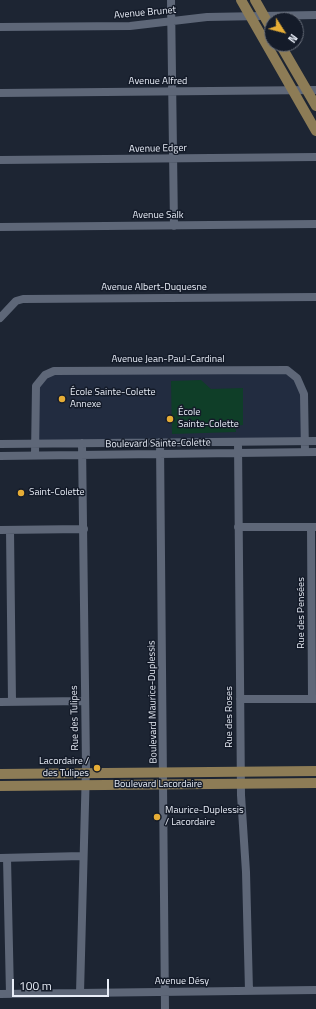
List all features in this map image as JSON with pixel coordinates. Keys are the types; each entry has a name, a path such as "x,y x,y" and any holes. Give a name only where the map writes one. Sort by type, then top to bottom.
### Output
{"main road":[{"path":"241,0 316,131"},
{"path":"255,0 264,16"},
{"path":"285,52 311,90 316,106"},
{"name":"Boulevard Lacordaire","path":"0,774 316,771"},
{"name":"Boulevard Lacordaire","path":"0,786 316,783"}],"street":[{"path":"171,0 174,226"},
{"name":"Avenue Brunet","path":"304,15 316,15"},
{"name":"Avenue Brunet","path":"0,27 130,26 207,17 264,16"},
{"name":"Avenue Alfred","path":"0,93 311,90"},
{"name":"Avenue Edger","path":"0,160 316,157"},
{"name":"Avenue Salk","path":"0,227 316,224"},
{"name":"Avenue Albert-Duquesne","path":"0,318 16,301 23,299 316,297"},
{"name":"Avenue Jean-Paul-Cardinal","path":"35,455 36,386 45,375 54,371 287,370 297,378 304,394 306,452"},
{"name":"Boulevard Sainte-Colette","path":"0,444 316,441"},
{"name":"Boulevard Maurice-Duplessis","path":"160,442 166,1009"},
{"name":"Rue des Roses","path":"238,442 241,784 247,884 249,991"},
{"name":"Rue des Tulipes","path":"80,993 82,856 86,785 82,443"},
{"name":"Boulevard Sainte-Colette","path":"0,456 316,452"},
{"path":"238,527 313,527"},
{"name":"Rue des Pensées","path":"313,527 314,699"},
{"path":"0,530 84,529"},
{"path":"10,530 12,702"},
{"path":"240,699 314,699"},
{"path":"0,702 84,701"},
{"path":"10,994 4,858 82,856"},
{"name":"Avenue Désy","path":"0,994 316,990"}],"shaded area":[{"name":"École Sainte-Colette","path":"54,371 291,372 306,404 306,441 35,444 34,394 36,379"}],"green space":[{"path":"201,380 211,389 243,388 243,425 235,426 236,432 172,434 171,381"}],"place":[{"name":"École Sainte-Colette Annexe","path":"62,399"},
{"name":"École Sainte-Colette","path":"170,419"},
{"name":"Saint-Colette","path":"21,493"},
{"name":"Lacordaire / des Tulipes","path":"97,768"},
{"name":"Maurice-Duplessis / Lacordaire","path":"157,817"}]}
